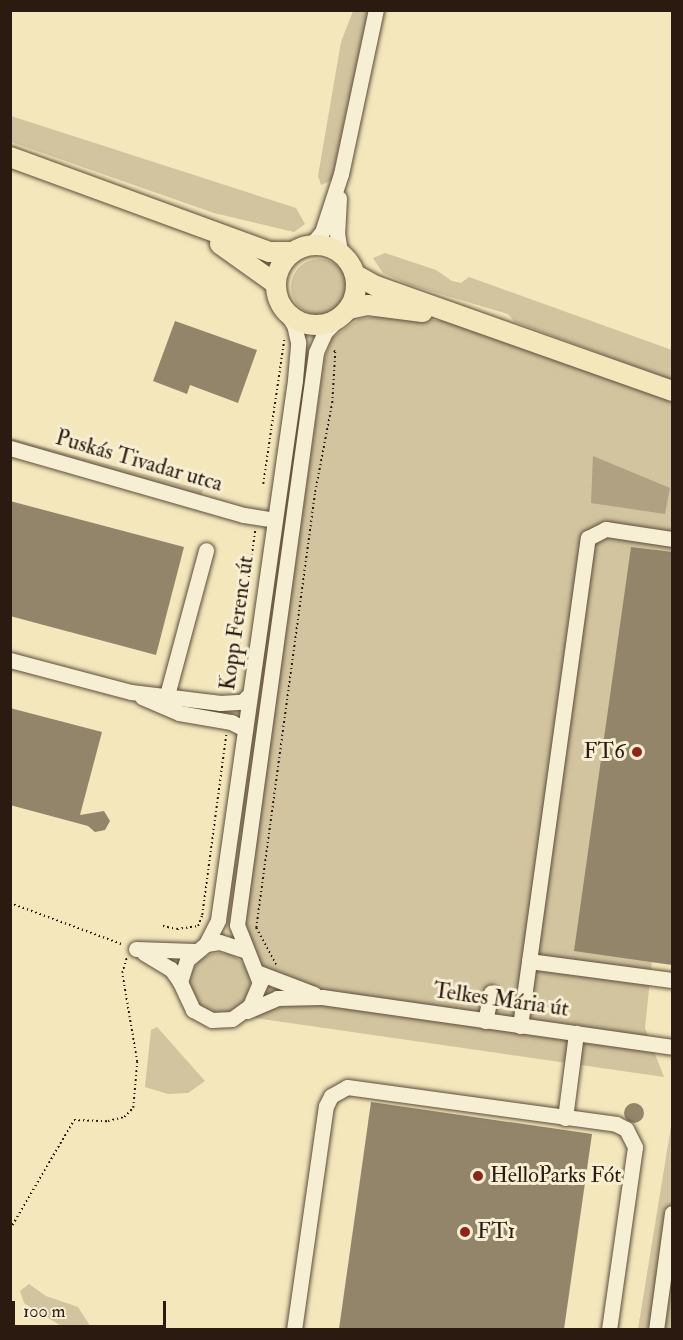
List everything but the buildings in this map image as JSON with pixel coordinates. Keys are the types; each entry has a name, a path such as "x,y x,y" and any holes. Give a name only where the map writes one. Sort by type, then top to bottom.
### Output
{"main road":[{"path":"10,158 269,252 302,248 340,252 356,275 357,291 343,315"},
{"path":"173,218 240,256 276,284"},
{"path":"302,248 281,266 276,284 283,308 300,322 314,326 368,305 459,317"},
{"path":"356,275 459,317 672,391"}],"street":[{"path":"302,248 322,231 341,174 376,10"},
{"path":"340,252 337,233 341,174"},
{"name":"Kopp Ferenc út","path":"200,948 218,920 297,354 294,325 283,308"},
{"name":"Kopp Ferenc út","path":"244,950 237,925 316,351 325,332 343,315"},
{"name":"Puskás Tivadar utca","path":"10,447 255,521 275,519"},
{"path":"520,1026 588,538 606,529 672,539"},
{"path":"166,695 206,550"},
{"path":"10,660 131,692 179,713 228,722 245,729"},
{"path":"131,692 231,703 242,702 250,694"},
{"path":"136,949 200,948 219,942 244,950 259,973 322,997"},
{"path":"180,982 187,960 200,948"},
{"path":"136,949 171,969 180,982 186,1002 202,1016 222,1020 242,1014 277,998 322,997"},
{"path":"530,961 672,980"},
{"path":"242,1014 259,990 259,973"},
{"path":"485,1021 491,993"},
{"name":"Telkes Mária út","path":"322,997 672,1047"},
{"path":"565,1118 576,1033"},
{"path":"294,1329 326,1106 336,1091 347,1087 621,1126 634,1143 609,1329"},
{"path":"656,1329 672,1213"}],"path":[{"path":"263,484 284,337"},
{"path":"279,982 268,946 256,928 315,492 332,403 335,352 330,348"},
{"path":"231,703 255,521"},
{"path":"163,926 177,929 198,926 202,915 228,722"},
{"path":"10,903 136,949 123,963 122,972 137,1062 133,1108 124,1117 108,1121 74,1120 10,1229"}],"shaded area":[{"path":"353,11 368,11 332,180 321,185 318,176 341,42"},
{"path":"11,116 296,208 305,224 294,232 214,213 11,142"},
{"path":"385,253 436,270 452,281 461,283 469,277 672,350 672,380 515,322 508,314 410,285 383,273 373,258"},
{"path":"313,259 325,259 335,263 343,271 347,287 343,303 335,311 325,315 313,315 303,311 295,303 291,293 291,281 295,271 303,263"},
{"path":"389,315 442,321 514,342 672,402 672,767 645,1028 664,1077 255,1018 267,989 265,972 243,936 324,361 332,338 359,319"},
{"path":"10,438 203,490 201,497 11,445"},
{"path":"593,456 670,488 665,514 591,503"},
{"path":"214,953 226,953 237,958 245,966 250,983 248,995 237,1008 226,1013 214,1013 203,1008 195,1000 190,989 190,977 195,966 203,958"},
{"path":"157,1027 205,1081 188,1093 168,1094 145,1087 151,1030"},
{"path":"672,1120 672,1329 638,1329"},
{"path":"29,1284 46,1296 78,1307 92,1329 66,1329 24,1303 20,1291"}],"place":[{"name":"FT6","path":"637,752"},
{"name":"HelloParks Fót","path":"478,1176"},
{"name":"FT1","path":"465,1232"}]}
